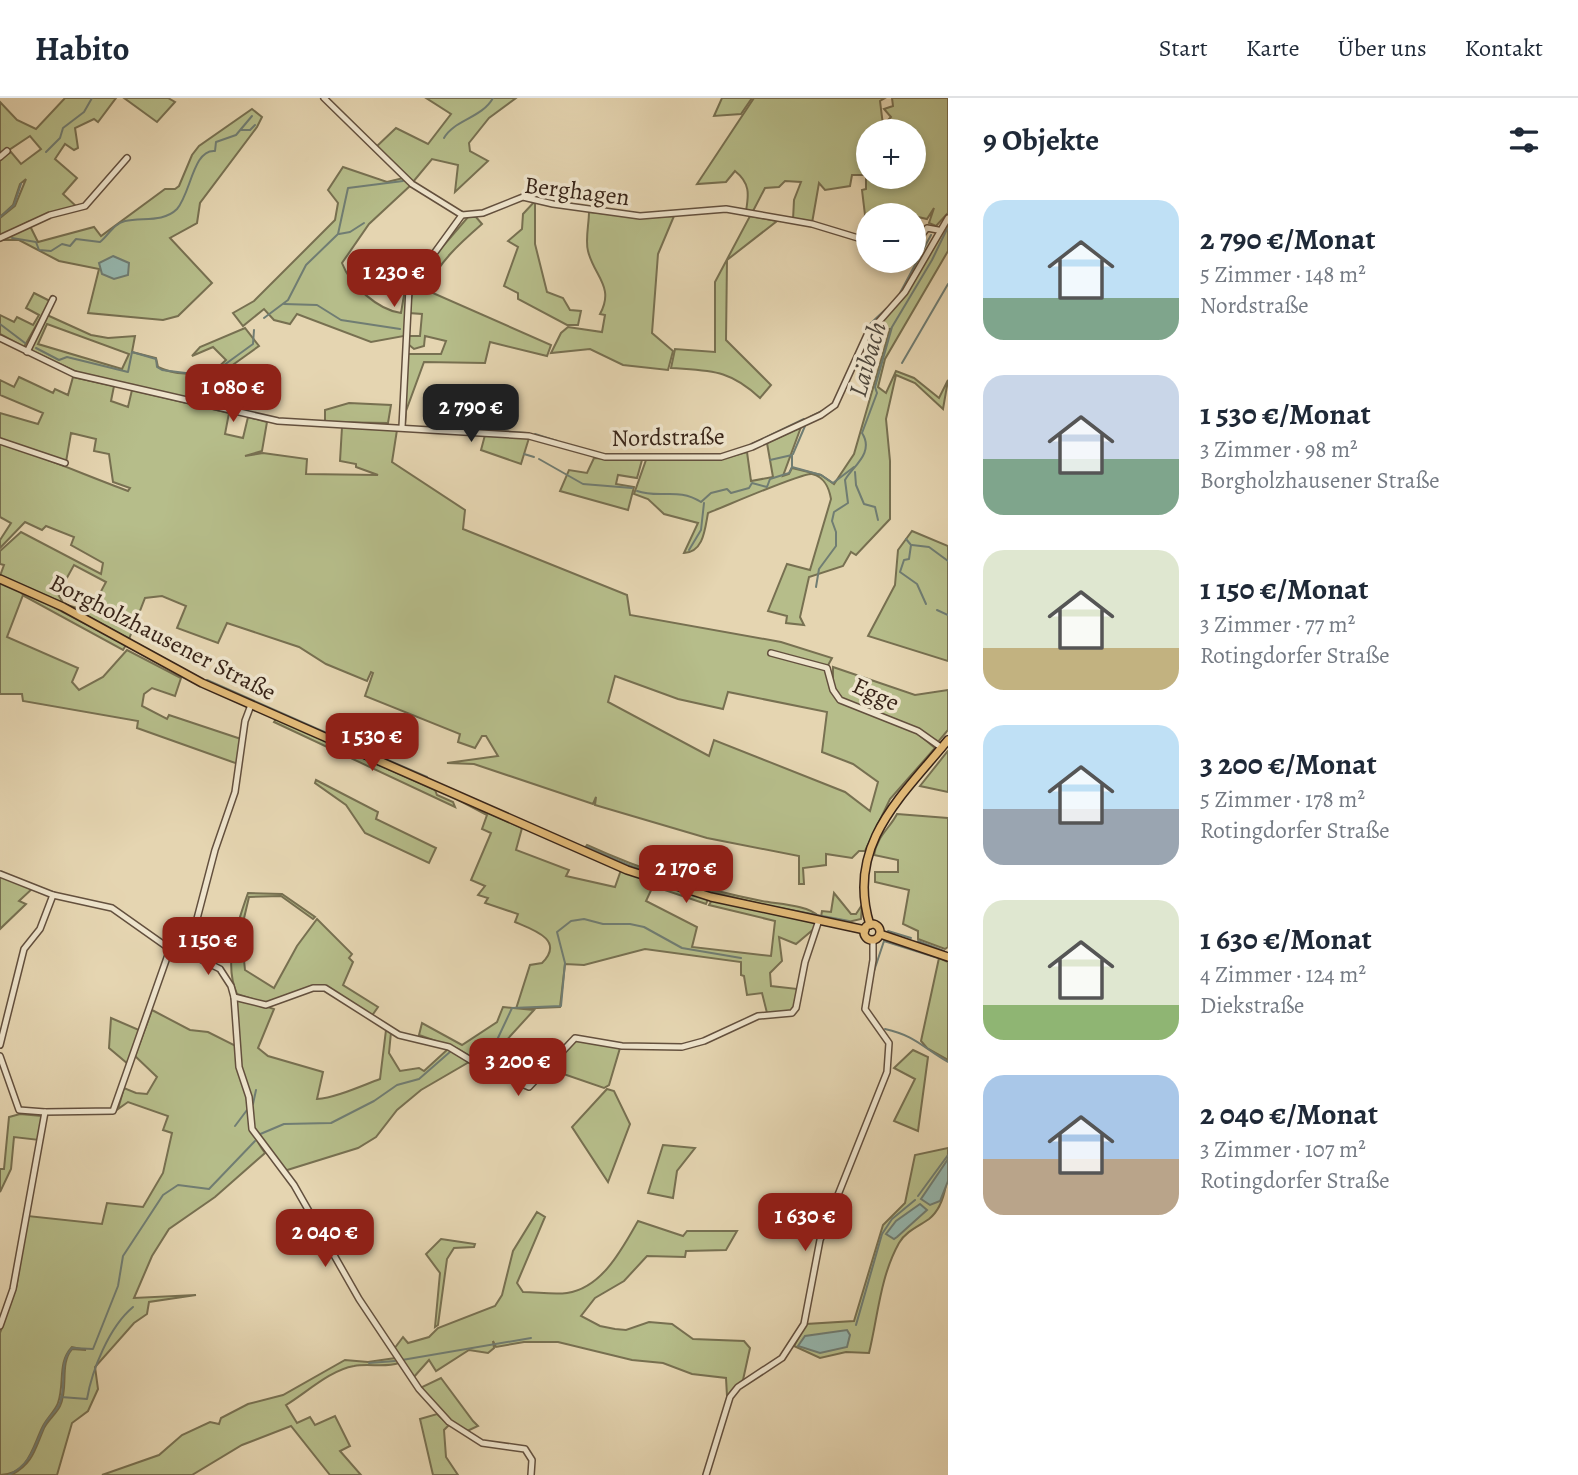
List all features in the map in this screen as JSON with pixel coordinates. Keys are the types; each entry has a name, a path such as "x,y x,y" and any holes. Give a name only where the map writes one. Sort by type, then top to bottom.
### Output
{"main road":[{"name":"Borgholzhausener Straße","path":"0,579 63,607 184,673 251,705 661,883 722,900 868,928"},
{"path":"948,740 887,814 872,842 865,865 868,928 866,937 877,937 948,957"},
{"path":"852,927 867,913"},
{"path":"868,928 878,927 877,937"}],"street":[{"path":"324,98 412,184 462,215 410,288 400,427"},
{"path":"0,157 7,151"},
{"path":"0,238 28,223 85,205 127,158"},
{"name":"Berghagen","path":"462,215 483,213 523,197 553,204 640,216 726,209 812,224 856,237"},
{"name":"Nordstraße","path":"0,338 74,374 278,421 529,436 606,457 721,457 737,453 821,415 835,405 867,335 905,292 938,230 948,218"},
{"path":"926,229 938,230"},
{"path":"27,352 52,299"},
{"path":"0,441 65,463"},
{"name":"Egge","path":"771,653 827,667 833,690 841,700 918,731 942,748"},
{"path":"188,953 215,850 235,792 245,721 251,705"},
{"path":"0,874 53,895 112,908 170,949 188,953 220,970 231,986 234,997 239,1073 249,1097 251,1129 257,1139 294,1185 359,1300 427,1400 466,1435 482,1443 525,1450 532,1460 531,1475"},
{"path":"0,1045 24,949 40,929 53,895"},
{"path":"234,997 266,1005 313,988 325,988 399,1035 449,1047 482,1067 529,1087 575,1038 622,1046 682,1047 704,1041 758,1016 794,1012 819,920"},
{"path":"706,1475 730,1396 738,1387 782,1358 804,1324 820,1240 887,1072 889,1043 865,1009 877,937"},
{"path":"0,1056 19,1110 113,1111 170,949"},
{"path":"0,1326 13,1289 45,1112"}],"green space":[{"path":"65,98 116,98 98,122 94,119 75,128 78,148 74,150 65,144 55,159 77,178 63,194 77,207 28,222 0,237 0,218 15,206 26,179 20,184 13,205 0,217 0,158 11,152 21,164 41,149 30,136 0,156 0,102 17,120 36,129"},
{"path":"124,98 168,98 175,102 157,122"},
{"path":"426,98 516,98 489,118 469,143 470,151 488,161 455,192 458,165 432,159 413,182 376,147 396,128 428,144 451,114"},
{"path":"722,98 752,98 741,114 714,116"},
{"path":"754,98 885,98 880,101 882,119 856,119 856,175 852,175 850,186 825,190 819,183 812,223 793,220 794,200 801,182 785,181 779,187 765,188 752,213 746,211 748,194 740,175 735,171 726,182 697,184"},
{"path":"892,98 948,98 948,213 936,226 929,223 934,208 926,219 926,203 864,203 862,190 926,189 926,119 889,119 891,117 884,109 893,106"},
{"path":"252,109 262,117 200,203 197,223 170,238 212,283 178,316 163,320 88,313 99,269 59,261 19,240 0,240 29,224 38,242 94,227 101,236 165,189 179,186 192,155 199,146"},
{"path":"343,167 387,182 403,178 411,185 369,224 342,263 358,288 374,302 392,311 401,313 404,295 411,279 404,336 371,342 297,314 290,324 274,320 264,309 243,326 233,313 254,301 335,220 338,203 328,190"},
{"path":"535,201 535,244 547,292 563,298 570,310 581,311 578,325 567,325 518,299 518,293 504,286 518,247 508,241 522,229 523,214"},
{"path":"589,212 640,217 674,216 658,254 652,333 673,351 668,370 623,365 590,349 551,353 561,333 568,327 602,332 605,315 600,314 605,296 602,282 588,251"},
{"path":"750,216 777,221 727,260 726,340 771,385 760,398 739,382 719,373 671,368 675,349 715,352 715,282"},
{"path":"468,217 476,217 482,224 443,262 426,290 551,345 547,356 490,342 485,363 424,362 406,411 405,424 407,354 441,354 446,341 425,336 424,346 414,349 408,344 408,336 420,336 422,314 409,313 414,280"},
{"path":"945,226 948,227 948,251 885,359 878,387 886,393 896,371 914,378 939,398 948,380 943,409 915,383 896,375 886,419 890,461 890,519 856,555 851,552 843,566 809,577 800,617 804,625 786,623 787,616 768,611 787,564 810,570 831,499 823,480 816,475 806,475 708,513 700,544 691,552 684,553 698,523 664,514 648,499 634,494 646,460 721,459 747,452 751,481 773,477 767,443 801,427 783,476 789,474 792,468 821,475 834,484 854,454 890,329 873,331 907,293 918,273 926,273 926,260"},
{"path":"34,293 50,301 24,347 0,334 0,315 14,322 17,317 33,325 39,315 26,308"},
{"path":"47,315 91,335 108,338 135,336 132,352 156,358 158,367 164,370 199,374 213,372 226,360 213,347 192,356 200,347 245,328 259,346 220,374 256,393 246,412 79,373 32,351 31,347","holes":["47,324 129,354 122,369 38,344"]},
{"path":"19,377 53,393 55,389 68,395 73,377 114,386 111,401 128,407 132,390 229,413 225,434 243,438 248,417 267,422 262,451 245,456 263,453 307,459 306,474 378,475 356,467 356,464 340,461 342,427 397,430 392,462 465,510 463,529 627,595 630,615 781,642 832,658 826,669 830,689 840,701 917,733 935,748 890,799 865,851 859,851 852,858 826,854 826,865 803,868 804,884 799,884 799,856 707,838 595,805 596,797 593,804 474,764 447,763 498,756 486,736 482,736 475,748 458,742 460,734 365,696 373,673 371,672 367,681 326,664 299,647 227,623 218,643 177,628 186,606 162,596 145,598 129,639 67,605 90,612 106,582 74,565 58,594 63,603 0,576 4,565 0,564 0,551 21,532 101,574 103,563 71,545 74,537 46,526 42,530 25,522 0,548 0,540 11,523 0,517 0,443 128,491 130,488 113,482 109,454 94,451 96,439 71,433 66,462 0,440 0,413 38,424 43,413 0,395 0,380 14,387","holes":["615,676 678,699 723,709 728,692 827,712 822,752 853,764 878,782 870,811 845,792 714,740 709,756 608,702"]},
{"path":"349,403 391,405 388,423 325,422 325,410"},
{"path":"485,435 529,438 521,464 481,450"},
{"path":"594,458 642,460 637,478 618,475 616,484 634,487 628,510 560,491 569,470 587,473"},
{"path":"912,531 948,546 948,661 868,636 895,585 898,550"},
{"path":"0,583 20,590 23,595 7,637 78,668 72,682 79,690 103,677 127,650 181,678 175,696 152,688 144,694 142,706 167,719 169,715 241,739 238,764 137,728 138,721 23,701 22,694 0,694"},
{"path":"25,592 126,645 123,650 24,596"},
{"path":"833,667 915,695 948,690 948,730 938,742 918,730 842,699 833,685"},
{"path":"276,719 435,790 437,795 453,802 455,807 274,722"},
{"path":"947,752 948,792 920,786"},
{"path":"316,780 378,812 376,819 436,848 429,863 365,833 346,805 315,783"},
{"path":"449,795 522,828 516,850 569,870 566,876 615,887 621,870 708,899 706,904 653,886 646,901 697,927 692,947 771,956 775,921 709,905 712,900 816,923 815,928 796,944 779,937 782,961 770,973 771,986 798,989 793,1011 767,1013 762,993 747,995 744,976 741,975 741,962 645,949 584,965 565,964 560,1007 516,1009 530,965 542,963 548,955 549,942 538,932 515,922 518,914 485,903 488,898 478,895 485,886 471,880 491,833 482,829 487,815"},
{"path":"897,814 948,818 948,947 945,949 918,939 918,931 903,924 909,890 875,882 875,872 898,872 898,860 874,855 881,837"},
{"path":"587,845 694,885 800,907 818,916 729,897 671,880 585,848"},
{"path":"0,876 33,888 19,901 26,904 0,929"},
{"path":"248,893 282,894 315,917 313,919 281,896 249,897 241,931 245,970 274,988 297,946 317,919 352,954 349,958 353,962 343,985 378,1007 371,1017 325,986 313,986 265,1003 237,994 231,957"},
{"path":"834,893 851,914 856,914 862,905 861,919 848,922 821,917 822,911 831,912"},
{"path":"939,958 948,962 948,1060 927,1048 921,1041"},
{"path":"243,999 274,1009 258,1048 268,1056 323,1072 317,1099 340,1094 380,1079 386,1030 391,1032 389,1053 400,1071 419,1068 424,1071 448,1049 469,1062 421,1090 397,1110 376,1137 358,1148 284,1171 259,1137 249,1112 237,1030 236,1000"},
{"path":"503,1007 534,1010 494,1054 488,1067 458,1049 419,1035 422,1023 462,1045 497,1022"},
{"path":"152,1010 190,1030 208,1032 236,1046 252,1128 265,1153 215,1197 169,1229 152,1256 134,1298 196,1295 149,1302 147,1314 134,1323 95,1367 98,1389 88,1411 72,1423 57,1475 11,1475 18,1471 29,1461 44,1428 60,1406 68,1355 72,1349 86,1350 72,1347 64,1360 58,1403 43,1426 29,1458 18,1470 0,1475 0,1333 16,1288 28,1216 102,1224 107,1203 143,1207 163,1173 172,1133 163,1130 168,1116 128,1102 118,1109 124,1088 147,1094 157,1077 135,1056"},
{"path":"111,1018 139,1030 128,1064 109,1048"},
{"path":"575,1040 620,1048 609,1085 604,1088 549,1069"},
{"path":"913,1050 928,1057 918,1131 894,1121 915,1079 894,1068"},
{"path":"607,1089 614,1091 630,1124 608,1182 572,1127"},
{"path":"20,1114 42,1116 39,1140 14,1137 11,1169 0,1192 0,1169 4,1169 9,1117"},
{"path":"663,1145 695,1148 677,1171 673,1198 648,1193"},
{"path":"948,1148 946,1186 940,1205 929,1219 905,1235 899,1243 884,1283 869,1353 846,1352 820,1358 794,1346 806,1324 854,1321 883,1225 905,1203 915,1155"},
{"path":"537,1212 545,1217 517,1283 523,1292 567,1293 591,1284 610,1266 638,1221 683,1236 687,1231 737,1231 726,1250 686,1251 685,1257 647,1256 624,1281 595,1298 581,1316 600,1326 615,1329 626,1330 649,1322 672,1324 693,1339 744,1341 750,1348 743,1380 727,1396 726,1378 692,1374 663,1363 632,1360 558,1342 524,1342 496,1347 493,1341 494,1348 488,1353 469,1350 436,1371 429,1360 413,1378 394,1349 403,1337 408,1343 429,1337 438,1328 495,1306 502,1295 513,1251"},
{"path":"441,1239 475,1244 474,1247 454,1248 447,1259 438,1325 435,1327 440,1273 426,1254"},
{"path":"395,1358 399,1363 345,1368 318,1382 286,1405 297,1423 310,1417 315,1425 335,1416 350,1446 340,1451 361,1475 330,1475 291,1426 242,1445 192,1475 102,1475 159,1455 182,1435 210,1422 219,1424 221,1418 248,1404 283,1395 345,1360 368,1362"},
{"path":"441,1378 478,1426 465,1432 450,1421 420,1388"},
{"path":"437,1414 449,1425 444,1430 446,1457 458,1475 433,1475 420,1419"}],"water":[{"path":"113,256 129,263 128,275 114,279 102,274 99,263"},
{"path":"948,1159 948,1181 940,1201 930,1205 921,1199"},
{"path":"920,1204 927,1210 897,1237 894,1239 886,1234 896,1221"},
{"path":"847,1330 850,1335 847,1347 820,1353 798,1346 805,1336"}],"waterway":[{"path":"46,152 60,138 63,128 84,112 92,98"},
{"path":"444,138 454,127 482,110 493,98"},
{"path":"12,238 36,242 39,250 51,251 62,244 70,246 76,239 100,242 121,222 159,218 171,213 182,202 202,157 215,151 216,142 236,135 252,116"},
{"path":"241,130 250,130 255,125"},
{"path":"264,318 288,300 306,265 338,234 348,188 403,181"},
{"path":"0,217 14,205 21,184"},
{"path":"339,234 350,232 364,223"},
{"name":"Laibach","path":"816,587 819,569 836,546 836,532 832,521 834,512 848,503 845,480 861,459 866,447 862,433 877,393 875,387 892,327 947,229"},
{"path":"900,293 931,235"},
{"path":"902,363 948,284"},
{"path":"284,304 317,305 341,320 400,329"},
{"path":"857,351 870,324 887,308"},
{"path":"0,324 25,343"},
{"path":"36,348 59,360 67,357 128,372 132,352 156,359 157,367 162,370 209,376 253,344 254,330"},
{"path":"810,417 824,410"},
{"path":"750,445 804,419"},
{"path":"793,454 805,426"},
{"path":"498,431 527,433"},
{"path":"535,434 557,441"},
{"name":"Laibach","path":"524,454 534,457"},
{"path":"603,454 622,454"},
{"name":"Laibach","path":"770,460 792,455 792,466"},
{"name":"Laibach","path":"539,459 583,484 632,488"},
{"name":"Laibach","path":"637,491 685,495 701,502 711,493 727,489 731,493 749,488 752,483 767,487 770,479 789,473 792,467 821,475 833,483 854,467"},
{"name":"Laibach","path":"855,472 856,485 864,504 875,507 878,520"},
{"name":"Laibach","path":"689,550 701,530 704,503"},
{"name":"Laibach","path":"906,539 911,545 909,559 904,560 900,572 917,584 926,604"},
{"path":"912,545 929,547 948,561"},
{"name":"Laibach","path":"937,610 948,615"},
{"path":"207,680 347,742"},
{"path":"351,744 427,777"},
{"path":"587,847 647,873"},
{"path":"703,891 735,898"},
{"path":"764,905 849,921"},
{"path":"497,1040 512,1008 561,1006 565,963 557,932 571,921 584,919 603,924 644,927 682,948 741,958"},
{"path":"888,931 911,938"},
{"path":"873,974 884,941 938,958"},
{"path":"918,941 944,951"},
{"path":"885,1029 912,1039 948,1062"},
{"path":"484,1066 494,1046"},
{"path":"258,1135 284,1124 331,1123 374,1101 397,1085 419,1079 451,1051"},
{"path":"253,1104 256,1090"},
{"path":"235,1126 247,1110"},
{"path":"9,1475 27,1461 44,1425 59,1405 68,1354 72,1348 93,1349 118,1286 123,1256 163,1195 178,1185 209,1189 255,1141"},
{"path":"918,1196 948,1155"},
{"path":"856,1325 882,1234 892,1219 915,1200"},
{"path":"61,1397 87,1399 93,1375 109,1337 133,1307"},
{"path":"402,1360 531,1338"},
{"path":"369,1363 395,1361"}]}
